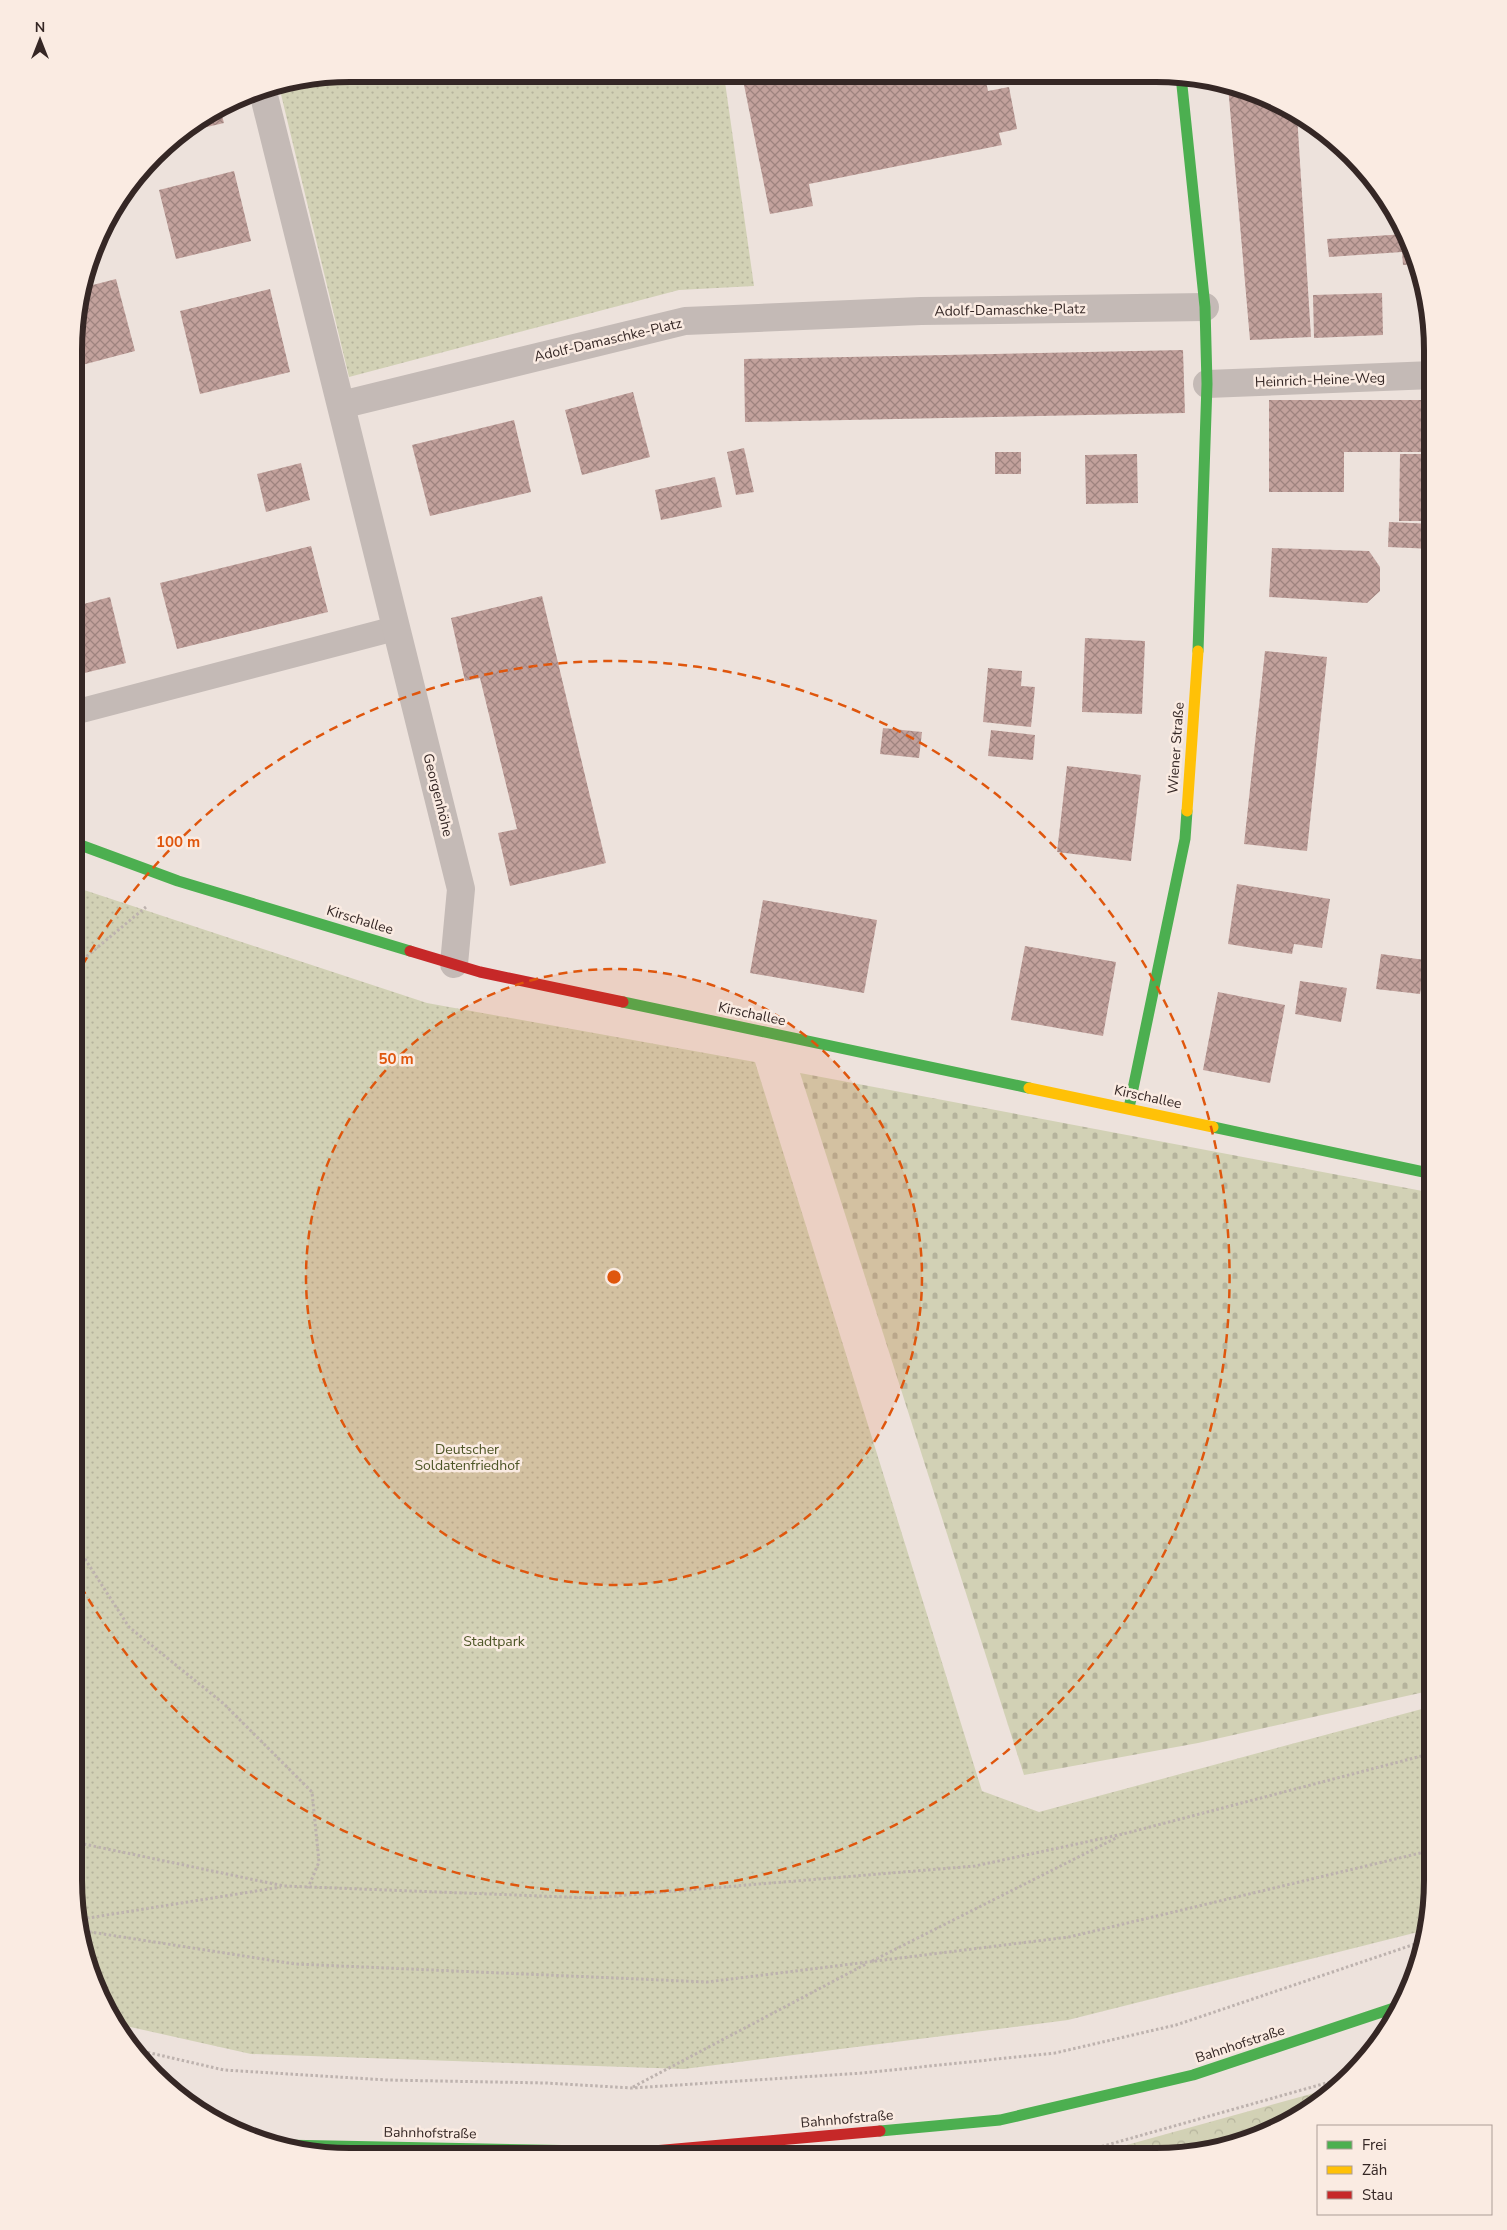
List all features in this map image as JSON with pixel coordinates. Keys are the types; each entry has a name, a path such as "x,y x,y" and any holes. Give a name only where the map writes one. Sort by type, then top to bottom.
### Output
{"street":[{"path":"1182,84 1205,307 1207,384"},
{"path":"264,97 341,405"},
{"name":"Adolf-Damaschke-Platz","path":"341,405 685,321 920,312 1205,307"},
{"name":"Heinrich-Heine-Weg","path":"1207,384 1424,375"},
{"name":"Wiener Straße","path":"1129,1108 1185,839 1200,614 1207,384"},
{"name":"Georgenhöhe","path":"341,405 461,889 454,964"},
{"name":"Kirschallee","path":"83,846 178,881 480,972 1424,1172"},
{"name":"Bahnhofstraße","path":"702,2148 1000,2120 1193,2076 1391,2009"},
{"name":"Bahnhofstraße","path":"323,2146 443,2148"}],"lane":[{"path":"83,710 397,628"}],"path":[{"path":"83,959 178,881"},
{"path":"83,1556 129,1627 224,1704 312,1792 319,1862 308,1888"},
{"path":"83,1844 284,1886 592,1898 975,1866 1123,1834 1424,1755"},
{"path":"632,2088 869,1962 1123,1834"},
{"path":"88,1932 295,1964 697,1982 1069,1937 1424,1852"},
{"path":"86,1918 284,1886"},
{"path":"147,2053 224,2070 387,2080 546,2083 632,2088 863,2073 1055,2053 1176,2025 1416,1944"},
{"path":"1096,2148 1333,2081"}],"green space":[{"path":"333,83 725,83 754,286 679,290 349,377 280,92"},
{"name":"Stadtpark","path":"83,890 427,1003 755,1062 982,1791 1039,1812 1424,1708 1424,1897 1419,1932 1068,2020 684,2069 251,2054 127,2026 103,1982 92,1949 85,1914 83,1897"},
{"path":"800,1073 1424,1191 1424,1692 1198,1743 1024,1775"},
{"path":"1320,2092 1275,2120 1226,2138 1174,2147 1116,2148"}],"building":[{"path":"744,83 986,83 988,91 1009,87 1017,129 999,133 1002,145 809,184 813,206 770,214"},
{"path":"1229,93 1275,110 1298,123 1311,337 1250,340"},
{"path":"222,115 224,123 202,128"},
{"path":"234,171 251,241 176,259 159,190"},
{"path":"1398,235 1410,264 1403,265 1402,252 1329,257 1327,239"},
{"path":"116,279 135,351 83,365 83,333 91,285"},
{"path":"270,289 290,372 200,394 180,311"},
{"path":"1382,293 1383,335 1314,338 1313,295"},
{"path":"1183,350 1185,413 745,422 744,359"},
{"path":"633,392 650,457 582,475 565,410"},
{"path":"1269,400 1424,400 1424,452 1344,452 1344,492 1269,492"},
{"path":"514,420 531,492 430,516 412,445"},
{"path":"744,448 754,492 736,495 727,452"},
{"path":"995,452 1021,452 1021,474 995,474"},
{"path":"1137,454 1138,503 1086,504 1085,455"},
{"path":"1400,454 1424,454 1424,521 1399,521"},
{"path":"301,463 310,500 266,512 257,474"},
{"path":"715,477 722,507 661,520 655,490"},
{"path":"1389,522 1424,524 1424,549 1388,547"},
{"path":"311,546 328,612 177,649 160,583"},
{"path":"1272,548 1369,551 1380,567 1380,591 1367,603 1269,597"},
{"path":"542,596 606,863 510,886 498,833 517,829 480,678 465,681 451,618"},
{"path":"110,597 126,663 83,673 83,604"},
{"path":"1085,638 1145,641 1142,714 1082,712"},
{"path":"1265,651 1327,657 1307,851 1244,844"},
{"path":"988,668 1022,671 1021,686 1035,687 1031,727 983,722"},
{"path":"883,728 922,732 919,758 880,754"},
{"path":"991,730 1035,735 1033,760 988,756"},
{"path":"1067,766 1141,775 1131,861 1057,852"},
{"path":"1237,884 1330,899 1322,948 1294,944 1292,954 1228,944"},
{"path":"763,900 877,920 864,993 750,973"},
{"path":"1025,946 1116,962 1103,1036 1011,1020"},
{"path":"1381,954 1424,960 1420,994 1376,989"},
{"path":"1300,981 1347,988 1341,1022 1295,1014"},
{"path":"1218,992 1285,1005 1270,1083 1203,1070"}],"traffic: fast":[{"path":"1182,84 1205,307 1207,384 1198,651"},
{"path":"1129,1108 1185,839 1187,811"},
{"path":"83,846 178,881 410,951"},
{"path":"623,1002 1029,1088"},
{"path":"1213,1127 1424,1172"},
{"path":"880,2131 1000,2120 1193,2075 1391,2009"},
{"path":"323,2146 436,2148"}],"traffic: slow":[{"path":"1187,811 1198,651"},
{"path":"1029,1088 1213,1127"}],"traffic: jam":[{"path":"410,951 480,972 623,1002"},
{"path":"687,2148 880,2131"}],"park label":[{"name":"Deutscher Soldatenfriedhof","path":"467,1458"}]}
